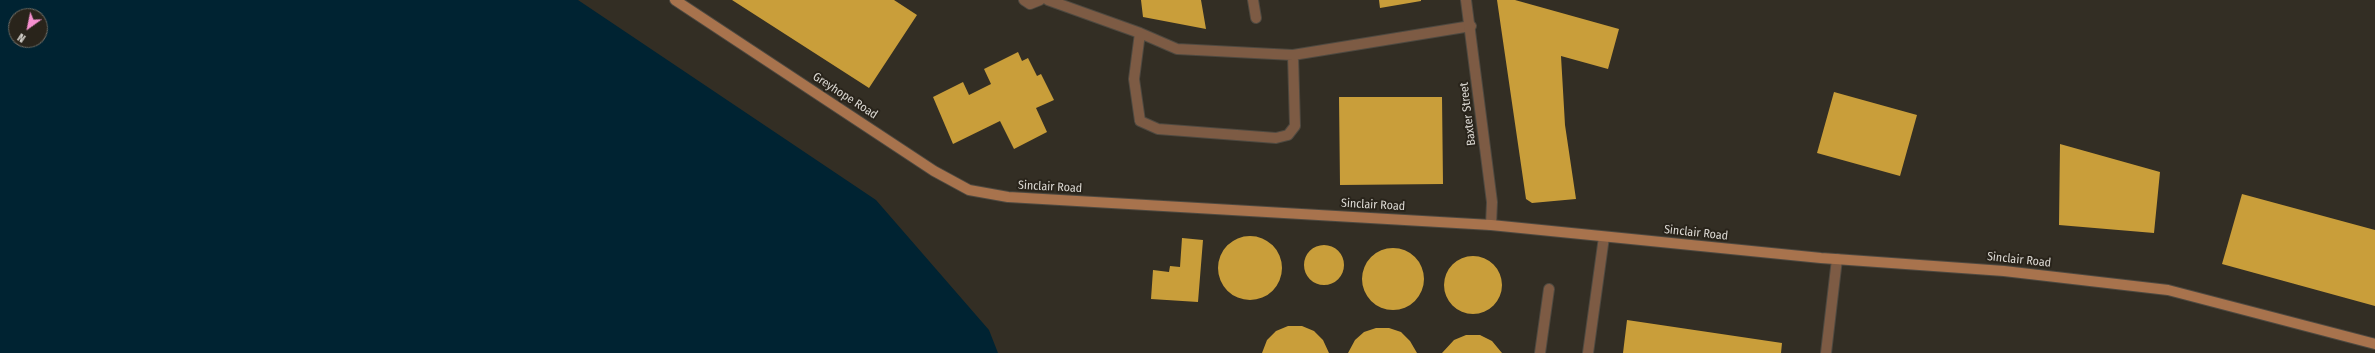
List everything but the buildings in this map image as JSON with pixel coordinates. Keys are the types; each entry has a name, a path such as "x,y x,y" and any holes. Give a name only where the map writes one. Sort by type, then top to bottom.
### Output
{"street":[{"name":"Greyhope Road","path":"675,0 934,171 969,190 1008,197"},
{"path":"1024,0 1030,4 1040,0"},
{"path":"1048,0 1140,33 1177,49 1293,55 1471,26"},
{"path":"1253,0 1256,18"},
{"name":"Baxter Street","path":"1466,0 1471,26 1492,202 1491,225"},
{"path":"1140,33 1134,78 1140,121 1158,129 1276,138 1288,135 1295,126 1293,55"},
{"name":"Sinclair Road","path":"1008,197 1491,225 1837,259 2004,271 2168,290 2375,344"},
{"path":"1588,353 1604,237"},
{"path":"1826,353 1837,259"},
{"path":"1540,353 1549,289"}],"water":[{"path":"0,0 578,0 876,200 989,330 998,353 0,353"}]}
